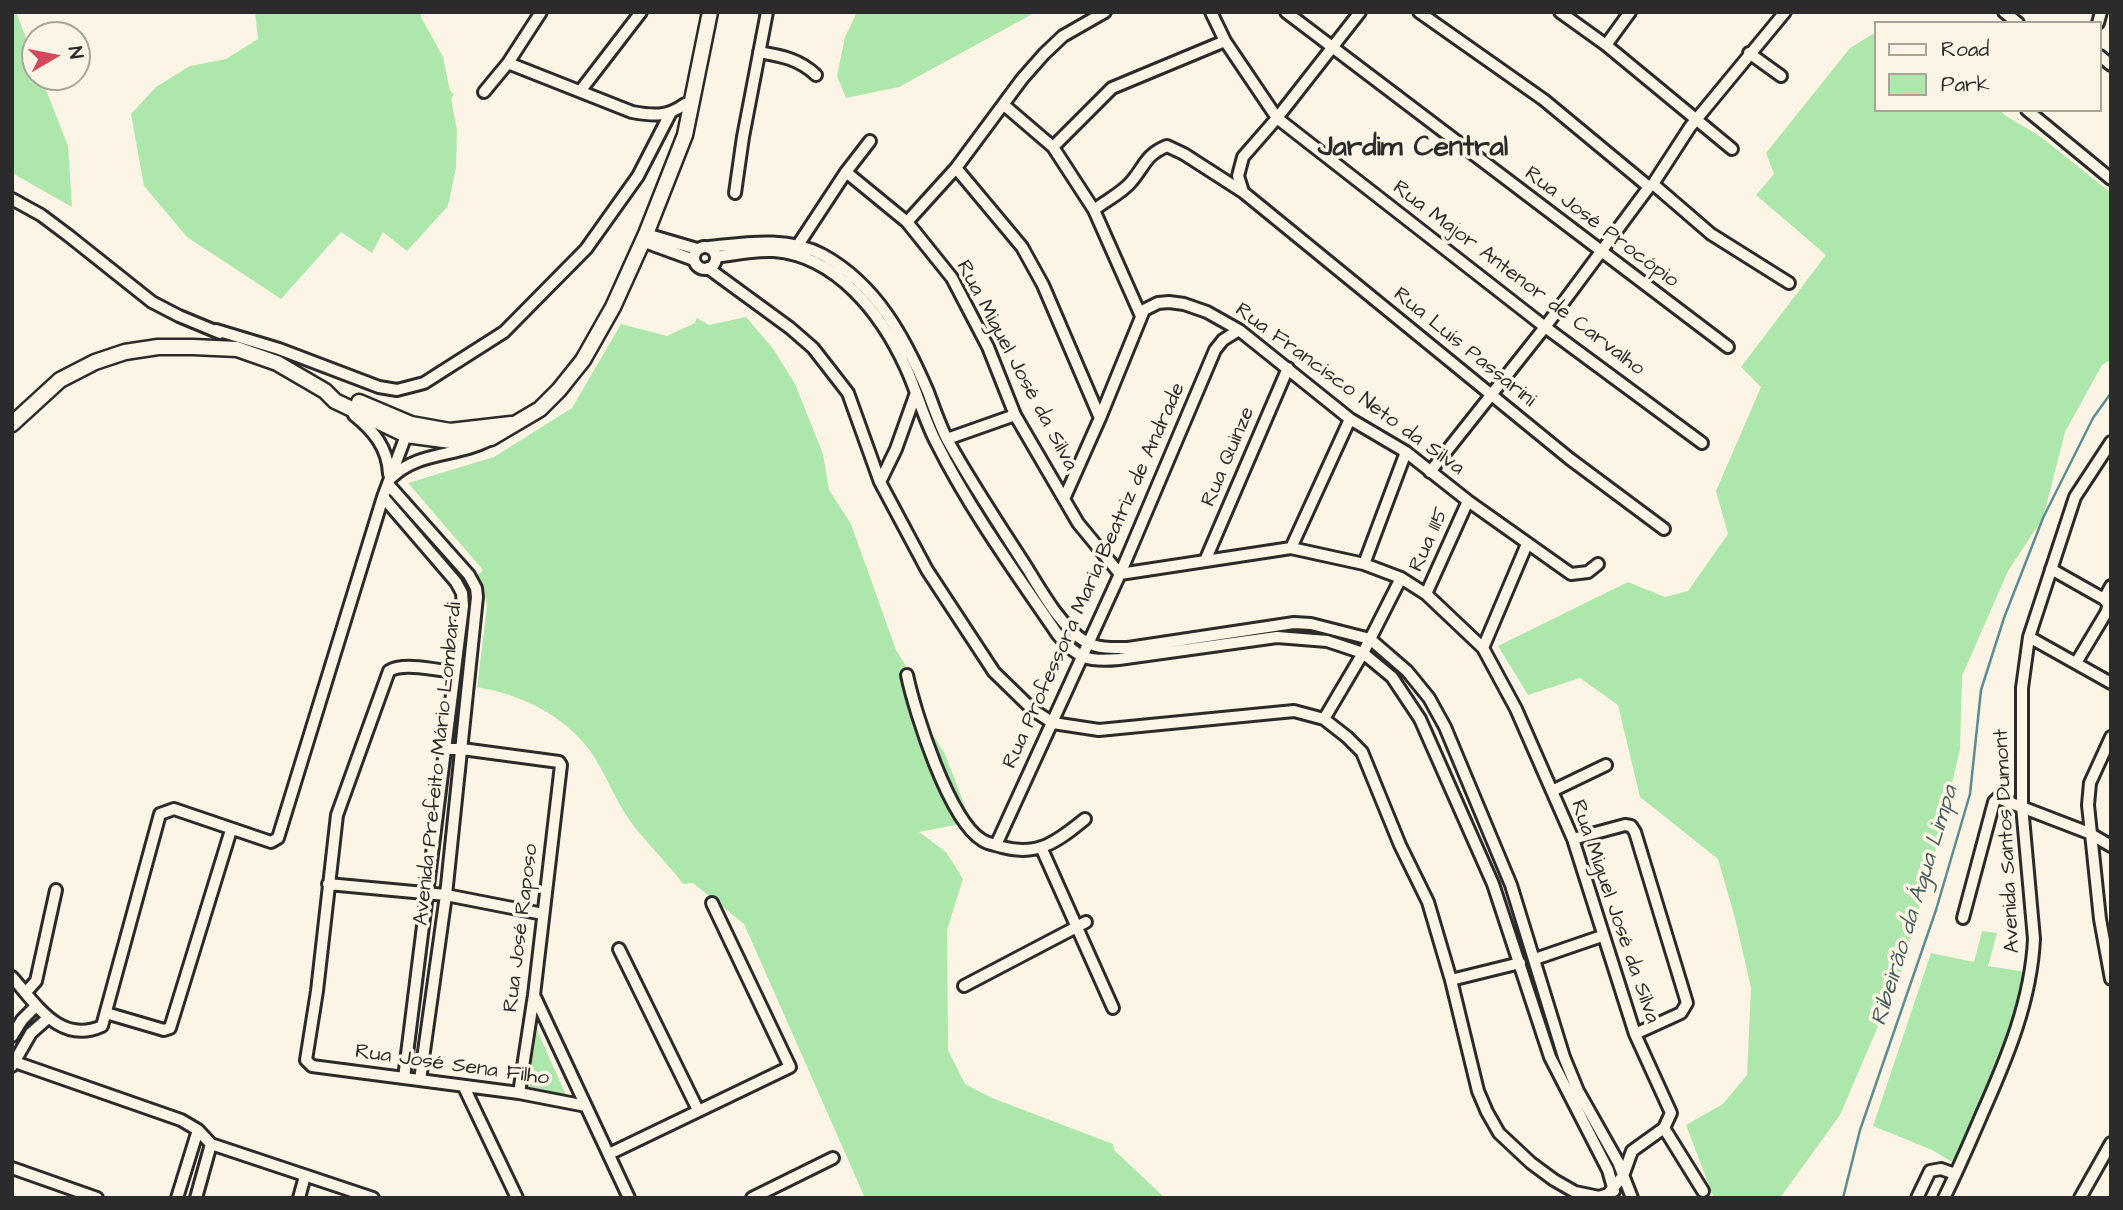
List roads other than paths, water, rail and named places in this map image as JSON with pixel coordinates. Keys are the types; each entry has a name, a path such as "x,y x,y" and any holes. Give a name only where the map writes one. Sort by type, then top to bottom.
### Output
{"main road":[{"path":"12,424 60,380 96,362 125,352 158,347 237,349 277,363 330,396 337,393 408,430 451,441 491,438 540,408 559,390 583,360 613,307 685,135 710,12"},
{"path":"408,430 450,431 516,423"}],"street":[{"path":"484,92 508,63 541,12"},
{"path":"581,90 641,12"},
{"path":"735,193 767,12"},
{"path":"906,222 956,168 1022,79 1063,36 1105,12"},
{"name":"Rua Major Antenor de Carvalho","path":"1211,12 1225,41 1277,118 1545,327 1702,443"},
{"name":"Rua José Procópio","path":"1286,12 1728,347"},
{"path":"1243,192 1238,176 1240,162 1360,12"},
{"path":"1419,12 1544,100 1711,234 1789,284"},
{"path":"1560,12 1697,118 1732,149"},
{"path":"1606,46 1630,12"},
{"path":"1430,472 1545,327 1651,186 1697,118 1785,12"},
{"path":"1053,147 1112,88 1225,41"},
{"path":"759,52 790,58 816,75"},
{"path":"1749,53 1781,76"},
{"path":"508,63 632,112 649,115 670,114"},
{"path":"12,199 41,215 152,302 179,316 279,349 379,387 397,390 424,383 504,332 586,249 638,176 670,114 685,104 690,117"},
{"path":"1004,105 1053,147 1094,210 1141,316 1064,499"},
{"path":"2040,114 2111,179"},
{"path":"798,245 870,141"},
{"name":"Rua Luís Passarini","path":"1094,210 1130,183 1154,151 1167,146 1184,154 1243,192 1570,459 1664,529"},
{"path":"956,168 1022,247 1043,285 1100,418"},
{"name":"Rua Miguel José da Silva","path":"846,172 906,222 952,278 988,346 1015,415 1078,523 1120,574 1291,548 1364,564 1401,578 1426,594 1483,648 1516,709 1573,839 1635,1034 1671,1112 1664,1128"},
{"path":"644,238 704,254 773,251 800,256 823,267 850,287 875,313 890,334 935,441 984,525 1058,635 1081,657 1119,659 1277,637 1327,641 1363,653 1392,677 1420,719 1493,884 1550,1057 1608,1170 1614,1194"},
{"path":"704,254 770,242 798,245 823,254 868,290 900,333 947,439 1049,603 1087,643 1109,648 1128,648 1294,623 1311,624 1370,639 1419,684 1445,727 1511,885 1564,1057 1578,1091 1618,1162 1632,1198"},
{"path":"704,254 699,267 708,268 790,328 813,348 848,393 880,482 927,570 970,639 1012,691 1033,710 1053,723 1099,730 1294,711 1324,719 1362,752 1400,845 1428,902 1451,980 1478,1091 1487,1112 1499,1133 1531,1163 1575,1192 1599,1197 1614,1194"},
{"name":"Rua Francisco Neto da Silva","path":"1141,316 1144,310 1151,306 1169,302 1207,312 1239,330 1350,419 1406,452 1468,501 1571,574 1588,572 1598,564"},
{"path":"216,330 237,349"},
{"name":"Rua Professora Maria Beatriz de Andrade","path":"996,845 1120,574 1215,350 1223,340 1239,330"},
{"name":"Rua Quinze","path":"1205,561 1288,368"},
{"path":"880,482 896,449 916,393"},
{"path":"330,396 363,422 379,441 387,458 389,482"},
{"path":"947,439 1015,415"},
{"path":"1291,548 1350,419"},
{"path":"12,977 48,1018 67,1028 89,1032 102,1026 160,814 174,810 271,842 278,838 383,497 408,430"},
{"path":"389,482 398,471 416,460 475,447 491,438"},
{"path":"379,441 399,454 416,460"},
{"name":"Avenida Santos Dumont","path":"1944,1198 2008,1055 2029,984 2034,939 2022,806 2022,688 2029,636 2074,498 2111,442"},
{"path":"1364,564 1406,452"},
{"name":"Avenida Prefeito Mário Lombardi","path":"389,482 469,575 477,597 446,895 420,1080"},
{"name":"Avenida Prefeito Mário Lombardi","path":"383,497 456,582 462,593 463,606 404,1078"},
{"name":"Rua 1115","path":"1426,594 1468,501"},
{"path":"1483,648 1527,544"},
{"path":"2051,569 2109,604 2076,663"},
{"path":"456,582 469,575"},
{"path":"1324,719 1363,653 1401,578"},
{"path":"2104,600 2111,586"},
{"path":"2029,636 2111,683"},
{"path":"454,672 417,667 394,667 389,670 337,815 328,884 446,895 542,914"},
{"path":"907,675 923,734 943,782 971,830 983,841 1016,850 1032,851 1066,834 1084,819"},
{"path":"2111,737 2088,794 2089,833 2106,922 2111,979"},
{"path":"444,749 463,749"},
{"name":"Rua José Raposo","path":"463,749 559,762 562,769 519,1093"},
{"path":"2100,759 2111,766"},
{"path":"1552,791 1606,765"},
{"path":"1963,918 1994,802 1998,798 2089,833 2111,846"},
{"path":"1573,839 1625,825 1631,826 1635,832 1686,1003 1681,1013 1635,1034"},
{"path":"106,1013 164,1030 170,1028 231,830"},
{"path":"1041,847 1081,925 1113,1008"},
{"name":"Rua José Sena Filho","path":"328,884 317,991 306,1060 312,1066 519,1093 586,1106"},
{"path":"26,992 36,981 56,890"},
{"path":"609,1154 790,1067 712,903"},
{"path":"964,986 1081,925"},
{"path":"1535,959 1602,936"},
{"path":"619,949 698,1110"},
{"path":"1451,980 1520,963"},
{"path":"534,995 629,1198"},
{"path":"12,1036 22,1020 36,1006"},
{"path":"48,1018 31,1033 13,1063 181,1120 198,1130 211,1144 373,1198"},
{"path":"464,1087 517,1198"},
{"path":"1614,1194 1632,1151 1664,1128 1703,1191"},
{"path":"177,1198 198,1130"},
{"path":"2080,1198 2111,1143"},
{"path":"196,1198 211,1144"},
{"path":"751,1198 833,1158"},
{"path":"12,1168 77,1195 97,1198"},
{"path":"1917,1198 1930,1171 1941,1169 1955,1174"},
{"path":"299,1198 305,1176"}],"waterway":[{"name":"Ribeirão da Água Limpa","path":"1843,1198 1860,1130 1936,910 1970,794 1981,690 2004,618 2043,518 2093,418 2111,393"}],"district":[{"name":"Jardim Central","path":"1413,149"}]}
